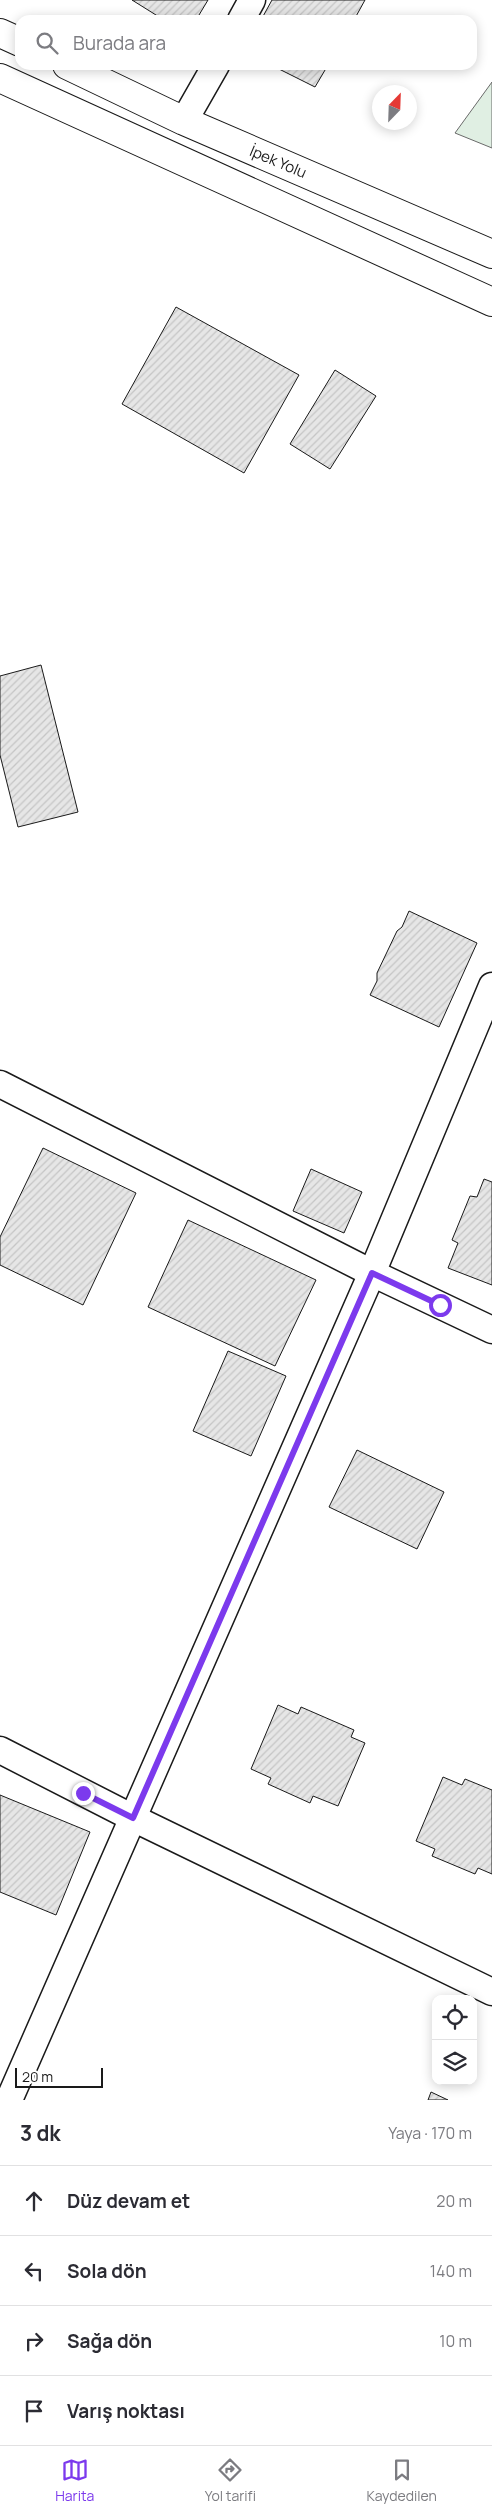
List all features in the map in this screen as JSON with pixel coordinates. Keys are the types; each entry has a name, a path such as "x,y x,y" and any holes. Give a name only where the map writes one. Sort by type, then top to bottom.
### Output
{"highway":[{"path":"0,33 15,40"},
{"name":"İpek Yolu","path":"77,70 184,121 492,254"},
{"path":"0,78 492,302"}],"street":[{"path":"244,15 252,0"},
{"path":"184,121 213,70"},
{"path":"9,2100 372,1273 492,986"},
{"path":"0,1084 372,1273 492,1330"},
{"path":"0,1750 133,1818 492,1992"}],"green space":[{"path":"492,82 492,148 455,133"}],"building":[{"path":"132,0 208,0 199,15 156,15"},
{"path":"272,0 365,0 357,15 264,15"},
{"path":"281,70 325,70 315,87"},
{"path":"176,307 299,375 244,473 122,404"},
{"path":"335,370 376,396 330,469 290,444"},
{"path":"41,665 78,812 18,827 0,755 0,676"},
{"path":"409,911 477,943 439,1027 370,995 377,981 377,973"},
{"path":"43,1148 136,1193 83,1305 0,1265 0,1237"},
{"path":"311,1169 362,1192 344,1233 293,1211"},
{"path":"484,1179 492,1182 492,1285 448,1268 458,1243 452,1240 470,1196 477,1197"},
{"path":"188,1220 316,1280 275,1366 148,1307"},
{"path":"228,1351 286,1376 251,1456 193,1431"},
{"path":"357,1450 444,1492 417,1549 329,1507"},
{"path":"278,1705 298,1714 301,1707 354,1730 351,1737 365,1743 338,1806 313,1796 310,1803 268,1784 271,1778 251,1769"},
{"path":"443,1777 462,1785 465,1779 492,1790 492,1874 478,1868 475,1874 432,1856 435,1849 416,1841"},
{"path":"0,1795 90,1832 56,1915 0,1892"},
{"path":"431,2092 448,2100 428,2100"}],"route":[{"path":"83,1793 133,1818 372,1273 440,1305"}]}
